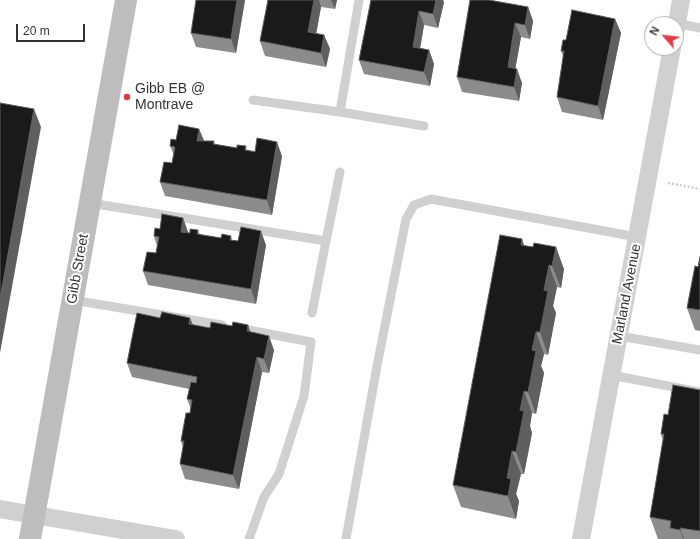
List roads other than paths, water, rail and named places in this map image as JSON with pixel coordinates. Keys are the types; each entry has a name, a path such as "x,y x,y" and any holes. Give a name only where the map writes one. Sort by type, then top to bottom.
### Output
{"main road":[{"name":"Gibb Street","path":"30,539 126,0"}],"street":[{"path":"679,16 682,0"},
{"name":"Marland Avenue","path":"581,539 671,56"},
{"path":"0,508 176,539"}],"lane":[{"path":"340,112 359,0"},
{"path":"684,27 700,28"},
{"path":"253,100 340,112 424,126"},
{"path":"312,313 340,172"},
{"path":"346,539 377,366 406,219 414,205 431,199 637,237"},
{"path":"90,202 326,241"},
{"path":"73,300 311,342 304,396 282,467 264,497 249,539"},
{"path":"619,336 700,350"},
{"path":"611,375 700,392"}],"place":[{"name":"Gibb EB @ Montrave","path":"127,97"}]}
